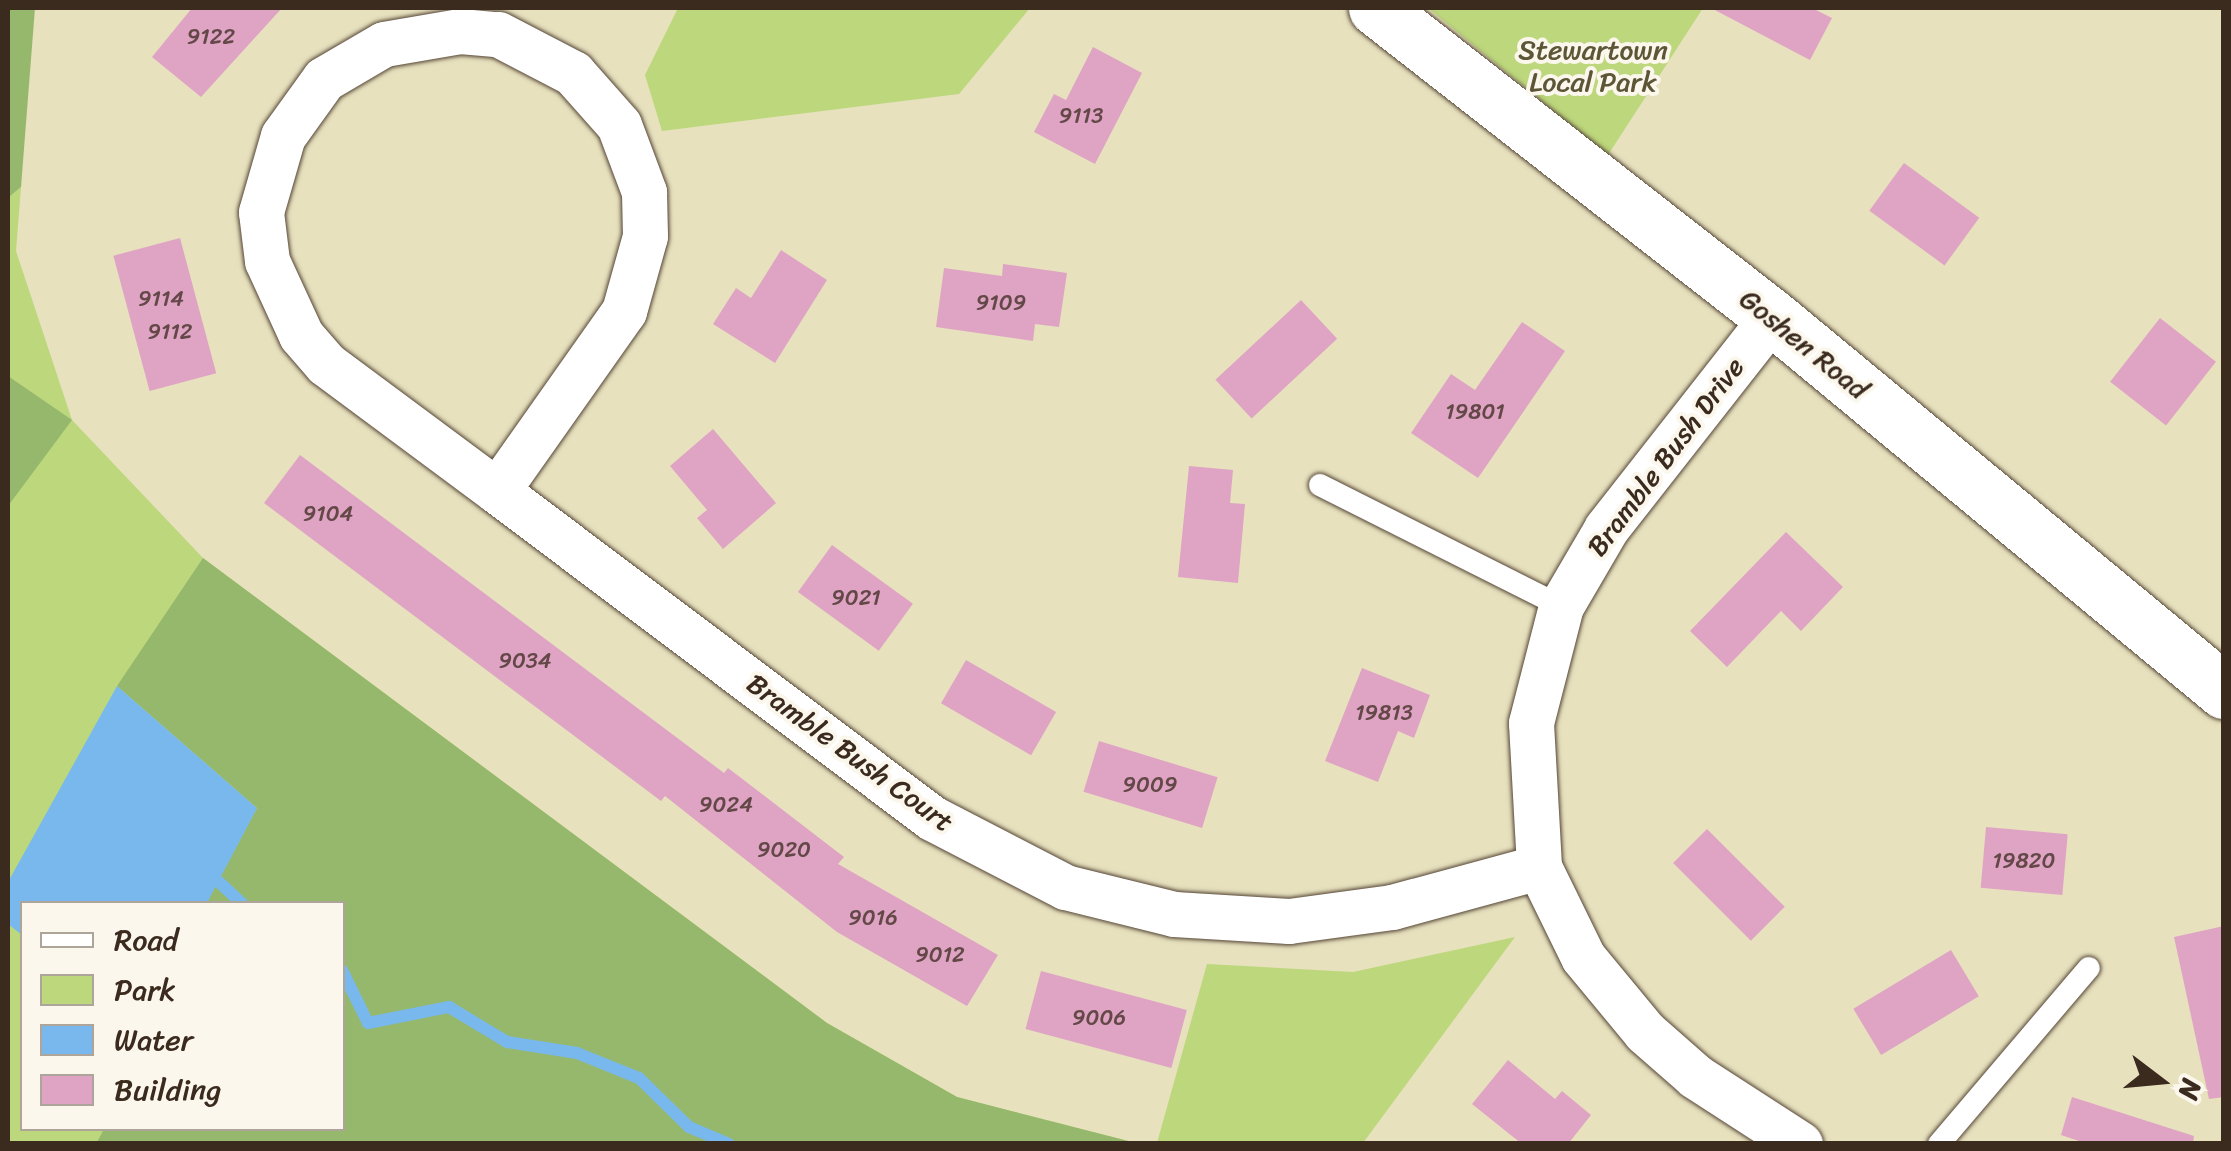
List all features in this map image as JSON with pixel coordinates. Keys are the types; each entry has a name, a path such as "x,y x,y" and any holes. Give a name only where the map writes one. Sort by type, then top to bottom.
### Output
{"street":[{"name":"Goshen Road","path":"1376,8 1772,317 2224,691"},
{"name":"Bramble Bush Court","path":"497,491 624,312 646,236 644,192 619,125 573,73 498,34 460,32 384,44 324,79 283,136 262,212 267,261 301,335 326,364 932,818 1065,887 1174,914 1289,920 1392,907 1540,868"},
{"name":"Bramble Bush Drive","path":"1772,317 1606,529 1561,606 1531,722 1540,868 1583,957 1645,1032 1696,1076 1800,1144"}],"lane":[{"path":"1320,484 1561,606"},
{"path":"1940,1144 2089,968"}],"green space":[{"path":"8,8 35,8 21,187 8,198"},
{"path":"678,8 1030,8 959,94 662,131 645,75"},
{"name":"Stewartown Local Park","path":"1428,8 1703,8 1608,155"},
{"path":"21,187 16,251 72,420 203,558 827,1023 957,1097 1136,1143 8,1144 8,198"},
{"path":"8,376 72,420 8,506"},
{"path":"203,558 827,1023 957,1097 1136,1143 96,1144 103,1131 345,1131 345,901 207,901 257,808 117,686"},
{"path":"1515,937 1363,1143 1157,1143 1207,964 1353,972"}],"water":[{"path":"117,686 257,808 208,901 20,901 20,933 8,924 8,882"}],"building":[{"path":"192,8 282,8 201,97 152,57"},
{"path":"1711,8 1812,8 1832,18 1810,60"},
{"path":"1093,47 1142,73 1095,164 1034,132 1054,94 1066,100"},
{"path":"1904,163 1979,218 1945,265 1869,211"},
{"path":"180,238 216,373 150,391 113,256"},
{"path":"781,250 827,280 775,363 713,324 736,288 751,298"},
{"path":"1003,264 1067,273 1059,327 1035,324 1033,341 936,327 944,268 1002,276"},
{"path":"1301,300 1337,339 1252,419 1215,380"},
{"path":"2160,318 2216,362 2166,426 2110,382"},
{"path":"1522,322 1565,351 1478,478 1411,433 1451,374 1475,390"},
{"path":"713,429 776,503 723,549 697,518 707,510 670,466"},
{"path":"300,455 724,773 728,768 844,857 838,864 998,955 967,1006 837,932 665,796 661,801 264,503"},
{"path":"1189,466 1233,470 1230,503 1245,504 1238,583 1178,577"},
{"path":"1786,532 1843,587 1801,631 1781,611 1727,667 1690,631"},
{"path":"832,545 913,604 879,651 798,592"},
{"path":"966,660 1056,712 1031,755 941,703"},
{"path":"1362,668 1430,695 1414,738 1398,731 1378,782 1325,761"},
{"path":"1099,741 1218,777 1202,828 1084,792"},
{"path":"1986,827 2068,834 2062,895 1981,888"},
{"path":"1707,829 1785,907 1751,941 1673,863"},
{"path":"2224,926 2224,1097 2209,1099 2174,937"},
{"path":"1951,950 1979,996 1881,1055 1853,1009"},
{"path":"1041,971 1187,1010 1171,1068 1025,1029"},
{"path":"1508,1060 1555,1099 1562,1091 1591,1115 1568,1144 1522,1144 1472,1104"},
{"path":"2072,1097 2194,1136 2193,1144 2088,1144 2061,1135"}],"waterway":[{"path":"219,882 240,901"},
{"path":"345,976 368,1023 449,1007 507,1042 577,1053 639,1078 689,1127 729,1144"}]}
